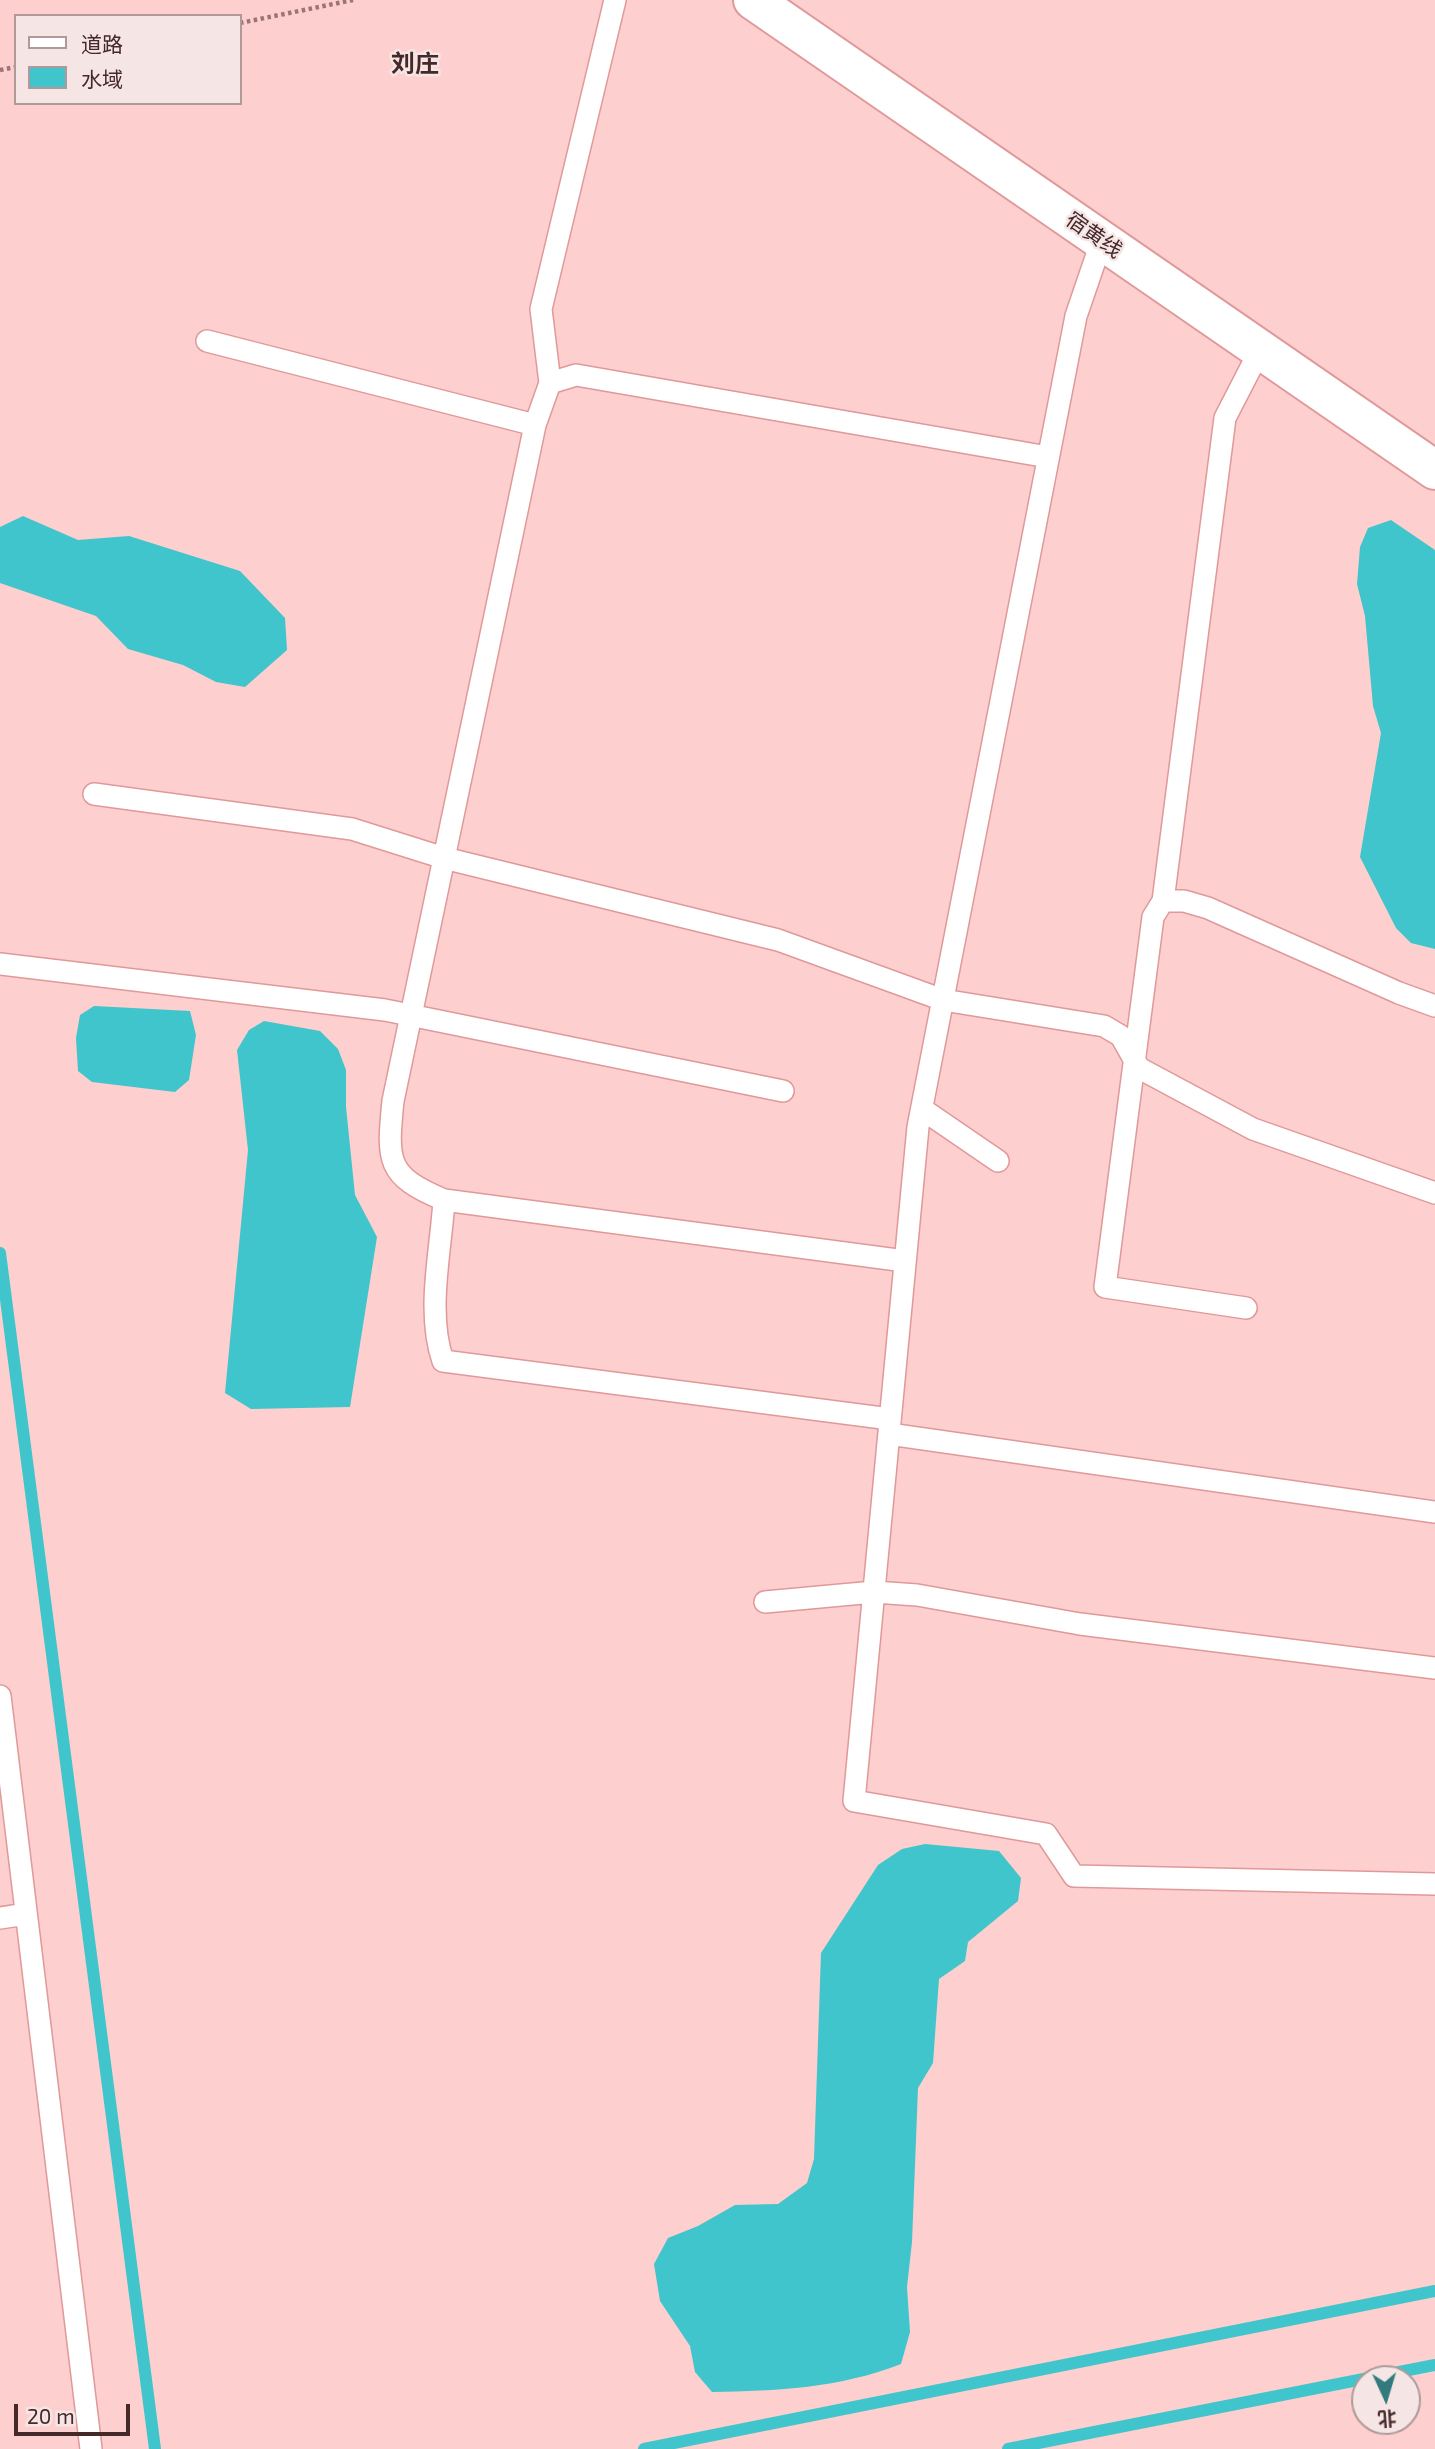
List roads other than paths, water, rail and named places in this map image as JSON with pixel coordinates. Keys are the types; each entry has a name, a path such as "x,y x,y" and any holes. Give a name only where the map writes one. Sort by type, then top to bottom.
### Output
{"main road":[{"name":"宿黄线","path":"753,0 1435,470"}],"lane":[{"path":"615,0 541,309 550,383 535,425 393,1101 389,1138 394,1169 411,1186 444,1200 905,1261"},
{"path":"1102,240 1076,316 922,1109 854,1801 1046,1834 1074,1876 1435,1884"},
{"path":"207,341 535,425"},
{"path":"1246,1308 1105,1287 1153,917 1163,901 1225,418 1260,350"},
{"path":"550,383 576,375 1048,457"},
{"path":"94,794 352,828 444,858 778,940 943,1000 1104,1026 1121,1036 1139,1068 1253,1129 1435,1193"},
{"path":"1163,901 1184,901 1208,908 1435,1006"},
{"path":"0,964 411,1015 783,1091"},
{"path":"922,1109 998,1161"},
{"path":"444,1200 436,1314 436,1339 443,1361 1435,1512"},
{"path":"765,1602 874,1592 917,1595 1080,1624 1435,1668"},
{"path":"0,1696 92,2449"},
{"path":"0,1918 26,1914"}],"water":[{"path":"23,516 78,540 129,536 240,571 285,618 287,650 245,687 216,682 183,665 128,649 96,616 0,583 0,527"},
{"path":"1391,520 1435,550 1435,949 1411,943 1396,928 1360,857 1381,733 1373,706 1365,616 1357,584 1360,547 1368,528"},
{"path":"94,1006 190,1011 196,1035 189,1080 175,1092 92,1082 78,1071 76,1038 80,1015"},
{"path":"264,1021 320,1031 338,1049 346,1070 346,1107 355,1195 377,1237 350,1407 251,1409 225,1393 248,1150 237,1050 249,1030"},
{"path":"925,1844 999,1851 1021,1878 1018,1901 968,1942 965,1961 939,1979 933,2063 918,2088 912,2242 907,2287 910,2332 901,2364 855,2378 808,2387 712,2392 695,2372 690,2346 660,2301 654,2264 668,2238 698,2226 735,2205 778,2204 807,2183 814,2159 821,1953 878,1865 902,1849"}],"waterway":[{"path":"0,1253 155,2449"},
{"path":"644,2449 1435,2291"},
{"path":"1008,2449 1435,2365"}],"district":[{"name":"刘庄","path":"415,64"}]}
